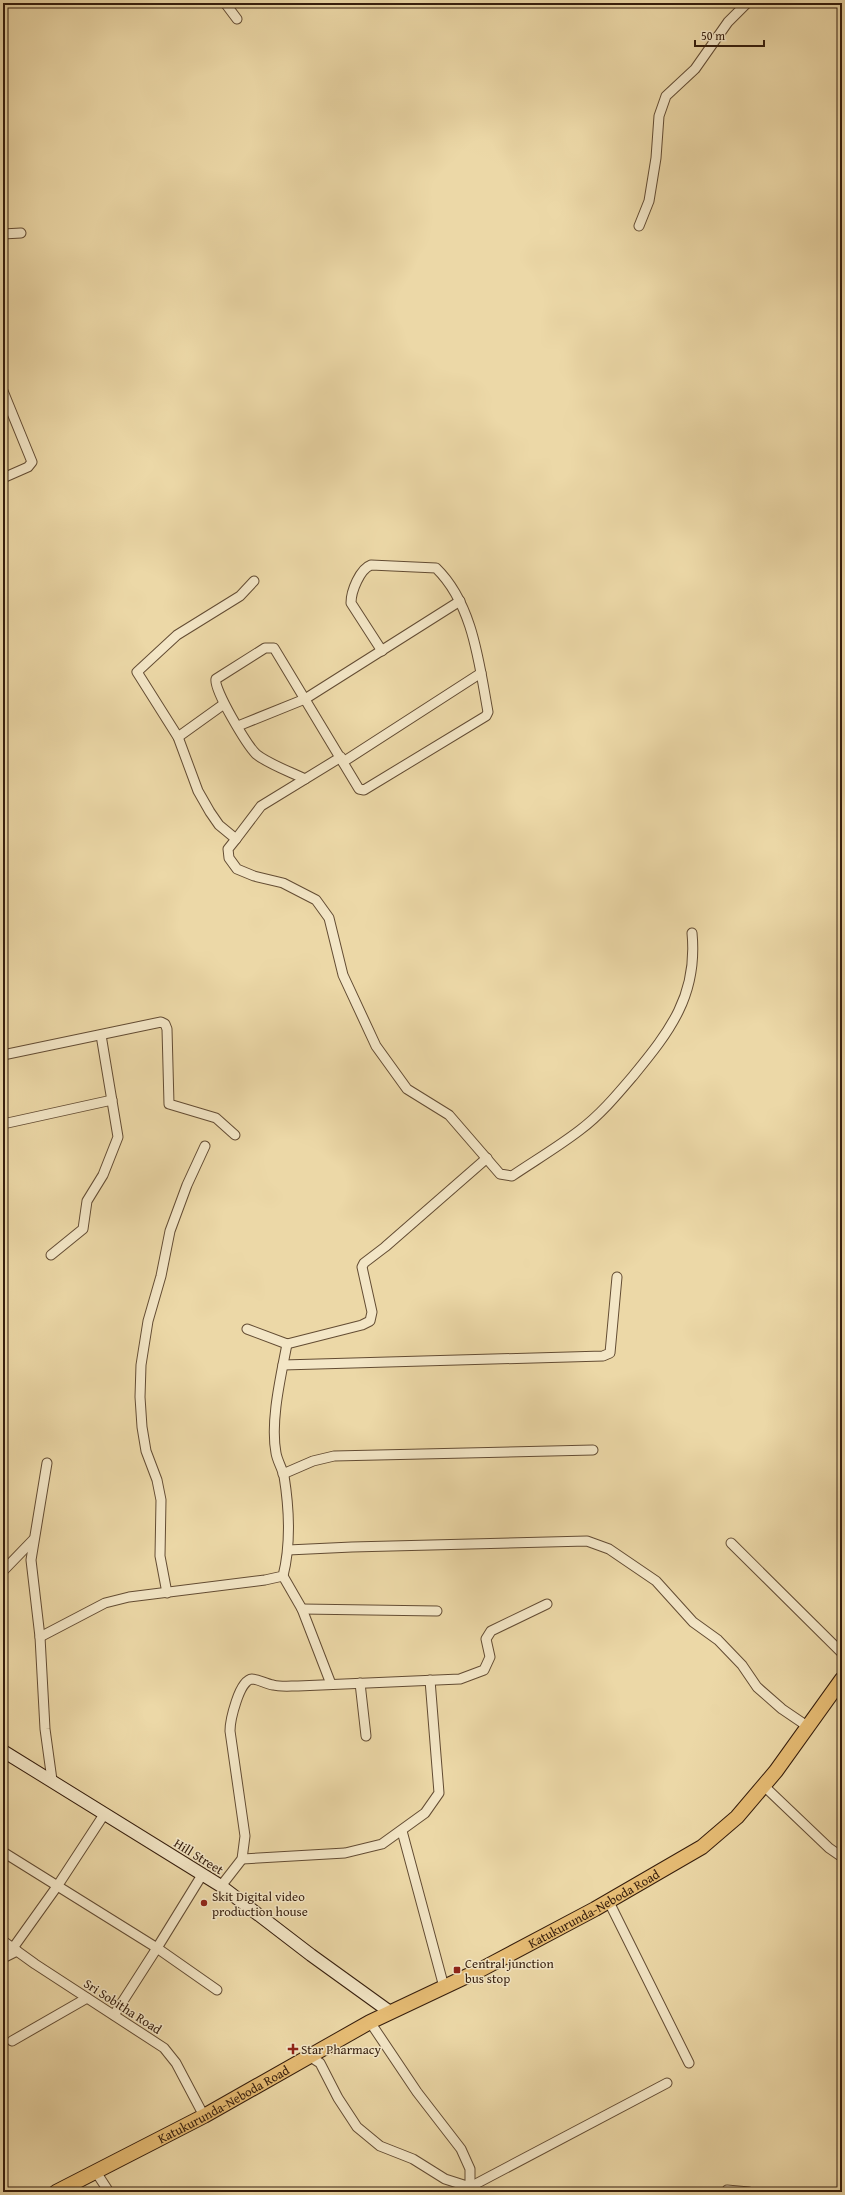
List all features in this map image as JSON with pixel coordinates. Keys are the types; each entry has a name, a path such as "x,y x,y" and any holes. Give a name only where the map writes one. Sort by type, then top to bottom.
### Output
{"main road":[{"name":"Katukurunda-Neboda Road","path":"56,2192 204,2116 370,2022 444,1987 609,1902 702,1847 737,1817 764,1786 842,1679"},
{"name":"Hill Street","path":"3,1751 52,1780 220,1886 311,1956 390,2012"}],"street":[{"path":"225,3 237,19"},
{"path":"638,226 649,201 656,158 658,116 666,96 695,69 728,22 747,3"},
{"path":"3,234 21,233"},
{"path":"3,391 5,403 31,454 32,462 28,467 3,478"},
{"path":"305,779 257,755 224,704 216,687 216,679 269,647 274,648 359,789 368,789 486,716 488,712 481,673 460,601 436,568 371,565 364,568 351,595 351,603 382,651"},
{"path":"236,839 220,825 198,791 178,737 137,672 177,635 240,596 254,581"},
{"path":"238,726 305,699 460,601"},
{"path":"481,673 342,760 305,779 261,806 228,849 229,858 237,869 254,876 283,884 316,900 328,918 343,975 376,1046 407,1089 449,1115 500,1174 512,1176 580,1130 610,1103 662,1041 679,1013 689,983 694,953 692,933"},
{"path":"178,737 224,704"},
{"path":"3,1055 161,1022 165,1024 169,1104 216,1118 235,1134"},
{"path":"52,1256 83,1229 87,1201 103,1175 118,1137 101,1034"},
{"path":"3,1124 112,1100"},
{"path":"167,1592 160,1556 161,1500 158,1480 146,1451 142,1426 140,1397 141,1365 148,1321 161,1276 170,1231 187,1185 205,1146"},
{"path":"246,1329 287,1344 362,1325 370,1321 372,1312 362,1267 364,1263 385,1247 487,1158"},
{"path":"283,1365 603,1356 610,1353 618,1277"},
{"path":"287,1344 276,1413 275,1446 283,1474 288,1550 283,1576 302,1609 331,1684"},
{"path":"283,1474 313,1461 334,1456 593,1450"},
{"path":"47,1463 33,1540 32,1570 40,1637 45,1729 52,1780"},
{"path":"3,1571 33,1540"},
{"path":"288,1550 352,1546 587,1541 609,1549 656,1581 693,1622 718,1640 742,1665 757,1687 782,1709 807,1726"},
{"path":"731,1544 842,1653"},
{"path":"40,1637 105,1603 129,1597 265,1580 283,1576"},
{"path":"220,1886 242,1859 244,1836 230,1731 230,1719 243,1686 248,1680 253,1679 273,1686 460,1679 484,1670 490,1657 486,1639 491,1631 547,1604"},
{"path":"302,1609 437,1611"},
{"path":"242,1859 345,1854 382,1844 425,1814 439,1793 430,1680"},
{"path":"360,1683 366,1736"},
{"path":"764,1786 829,1848 842,1857"},
{"path":"3,1958 15,1949 105,1813"},
{"path":"402,1831 444,1987"},
{"path":"3,1852 157,1948 217,1990"},
{"path":"114,2015 202,1875"},
{"path":"609,1902 689,2064"},
{"name":"Sri Sobitha Road","path":"3,1941 164,2048 176,2063 204,2116"},
{"path":"12,2041 87,1998"},
{"path":"370,2022 417,2092 461,2148 470,2169 472,2190"},
{"path":"309,2056 320,2063 338,2098 357,2127 380,2146 413,2159 445,2179 472,2190"},
{"path":"472,2190 667,2083"},
{"path":"96,2172 109,2192"},
{"path":"727,2190 749,2192"}],"place":[{"name":"Skit Digital video production house","path":"204,1903"},
{"name":"Central junction bus stop","path":"457,1970"},
{"name":"Star Pharmacy","path":"293,2049"}]}
